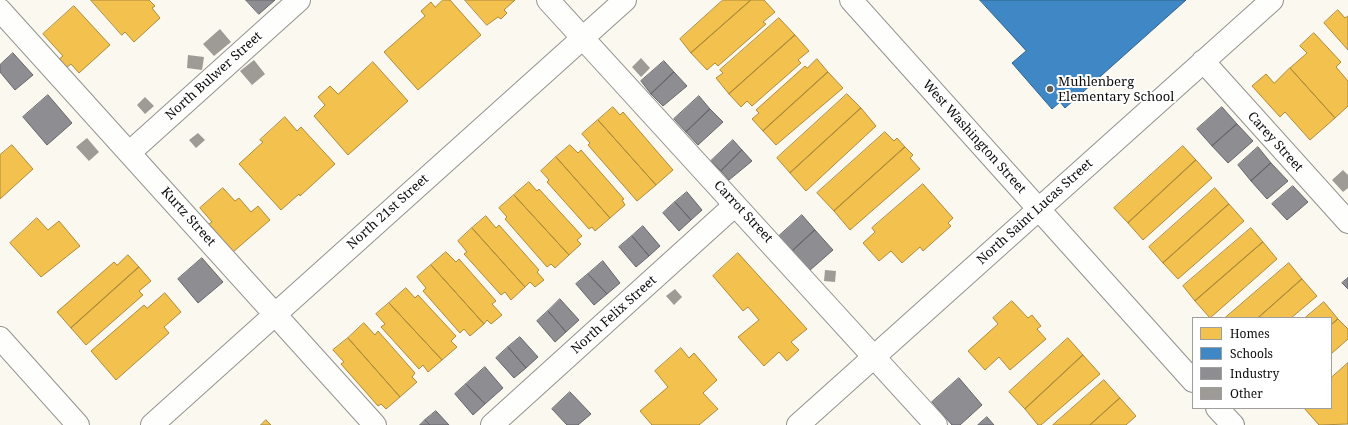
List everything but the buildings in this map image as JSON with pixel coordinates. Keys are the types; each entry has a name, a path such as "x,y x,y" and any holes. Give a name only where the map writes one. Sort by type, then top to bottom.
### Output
{"street":[{"name":"North Bulwer Street","path":"130,153 299,0"},
{"name":"Carrot Street","path":"548,0 936,425"},
{"name":"North 21st Street","path":"152,425 625,0"},
{"name":"West Washington Street","path":"851,0 1192,380"},
{"name":"North Saint Lucas Street","path":"798,425 1272,0"},
{"name":"Kurtz Street","path":"0,10 375,425"},
{"name":"Carey Street","path":"1203,61 1346,216"},
{"name":"North Felix Street","path":"492,425 736,205"},
{"path":"0,338 78,425"},
{"path":"1218,409 1233,425"}],"place":[{"name":"Muhlenberg Elementary School","path":"1050,89"}]}
